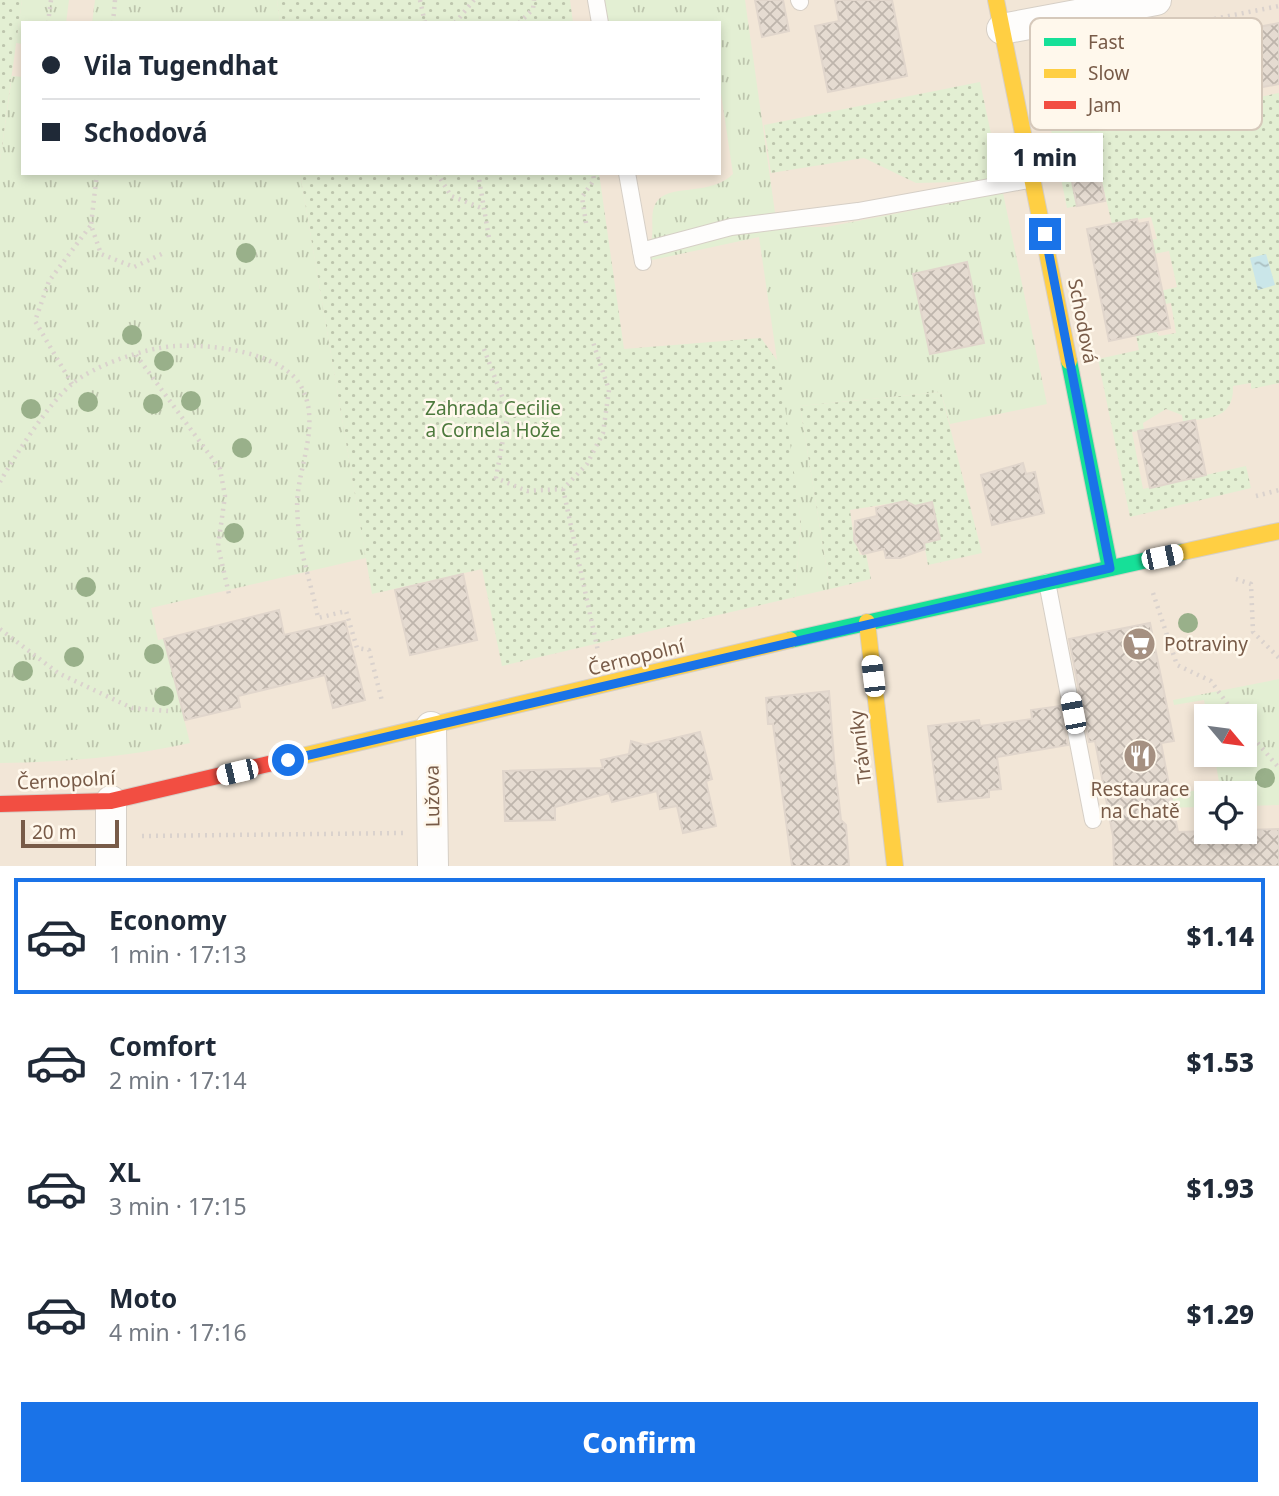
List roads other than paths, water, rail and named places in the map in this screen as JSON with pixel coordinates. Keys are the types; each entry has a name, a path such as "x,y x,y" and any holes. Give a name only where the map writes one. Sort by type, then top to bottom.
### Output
{"street":[{"name":"Schodová","path":"996,0 1110,568"},
{"path":"1060,18 1156,0"},
{"path":"1002,29 1030,24"},
{"name":"Černopolní","path":"0,804 111,801 867,622 1279,531"},
{"name":"Trávníky","path":"867,622 895,866"},
{"name":"Lužova","path":"431,727 433,866"},
{"path":"111,801 111,866"}],"lane":[{"path":"596,0 600,21"},
{"path":"627,175 642,256 732,228 858,211 1034,179"},
{"path":"1047,582 1093,820"}],"water":[{"path":"1266,254 1275,285 1258,290 1250,258"}],"place":[{"name":"Potraviny","path":"1139,644"},
{"name":"Restaurace na Chatě","path":"1140,756"}],"park label":[{"name":"Zahrada Cecilie a Cornela Hože","path":"493,419"}]}
